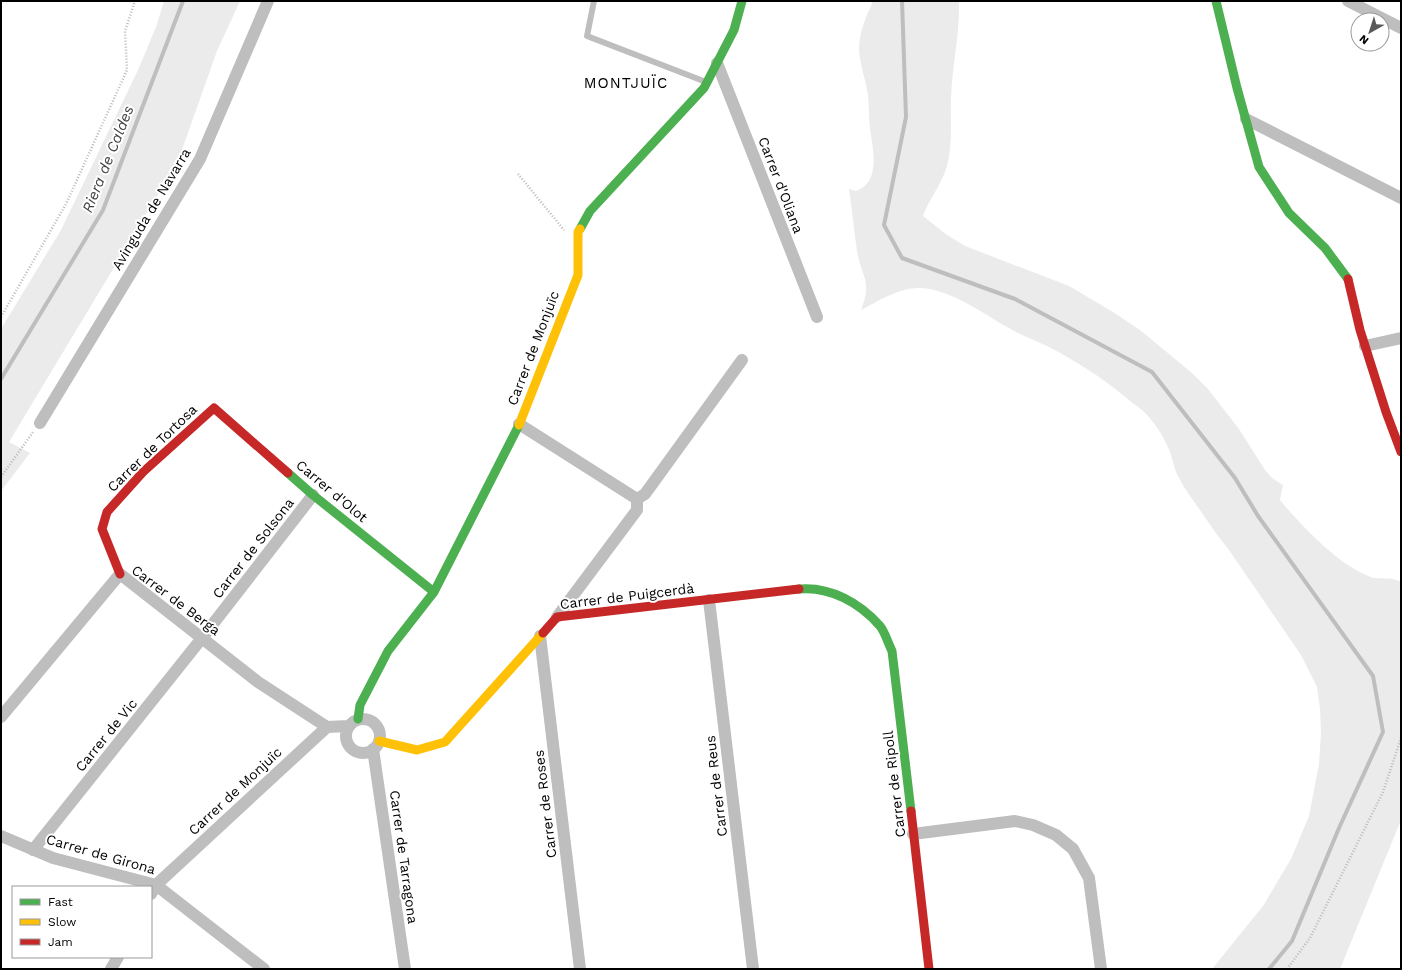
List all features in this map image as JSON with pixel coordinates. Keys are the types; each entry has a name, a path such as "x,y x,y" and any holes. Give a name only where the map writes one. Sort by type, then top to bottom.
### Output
{"street":[{"name":"Avinguda de Navarra","path":"40,423 200,159 268,1"},
{"name":"Carrer de Monjuïc","path":"353,722 360,705 388,652 434,592 519,424 578,274 578,232 590,211 704,88 734,30 742,1"},
{"path":"1216,1 1237,88 1259,167 1289,213 1324,248 1349,281 1365,346 1386,412 1401,452"},
{"path":"1348,1 1401,28"},
{"name":"Carrer d'Oliana","path":"717,63 817,317"},
{"path":"1246,119 1401,198"},
{"path":"1365,346 1401,338"},
{"path":"637,499 645,494 742,360"},
{"name":"Carrer d'Olot","path":"214,408 313,495 434,592"},
{"name":"Carrer de Tortosa","path":"120,574 102,529 107,512 143,472 214,408"},
{"path":"519,424 637,499"},
{"name":"Carrer de Solsona","path":"202,638 313,495"},
{"path":"557,617 637,510 637,499"},
{"name":"Carrer de Berga","path":"1,717 120,574 258,682 327,727"},
{"name":"Carrer de Puigcerdà","path":"376,745 417,750 445,742 557,617 811,588 841,596 860,607"},
{"name":"Carrer de Reus","path":"709,600 753,969"},
{"name":"Carrer de Ripoll","path":"860,607 881,627 892,651 929,969"},
{"name":"Carrer de Roses","path":"540,636 580,969"},
{"name":"Carrer de Vic","path":"33,850 202,638"},
{"path":"327,727 353,722 370,720 374,723 380,736 376,745 364,752 353,750 346,740 346,731 353,722"},
{"name":"Carrer de Monjuïc","path":"153,889 327,727"},
{"name":"Carrer de Tarragona","path":"376,745 405,969"},
{"path":"913,834 1015,821 1033,825 1056,835 1073,849 1089,878 1101,969"},
{"name":"Carrer de Girona","path":"1,836 53,858 143,886"},
{"name":"Carrer de Girona","path":"153,889 264,969"},
{"path":"111,969 117,958"}],"lane":[{"path":"594,1 587,36 707,82"}],"path":[{"path":"1,316 66,204 127,70 125,31 135,1"},
{"path":"518,174 564,231 578,232"},
{"path":"1,477 40,423"},
{"path":"1287,969 1310,938 1383,792 1401,738"}],"shaded area":[{"path":"164,1 240,1 217,51 178,161 9,442 30,453 1,491 1,329 61,230 138,70 156,27"},
{"path":"873,1 959,1 952,87 951,141 949,158 945,173 923,216 947,235 965,246 1069,286 1140,330 1192,373 1208,389 1239,429 1265,470 1272,478 1283,485 1280,500 1317,540 1338,558 1360,572 1374,578 1392,579 1401,582 1401,820 1340,969 1212,969 1263,906 1291,859 1309,816 1319,764 1321,733 1320,709 1317,687 1301,655 1185,488 1176,472 1166,442 1155,424 1139,408 1106,382 1079,364 1049,347 1006,327 969,304 943,292 930,289 910,289 888,296 861,310 866,292 866,285 857,251 849,189 856,191 864,187 869,180 874,164 868,95 859,50 859,43 865,19"}],"waterway":[{"name":"Riera de Caldes","path":"1,379 103,210 183,1"},
{"path":"902,1 906,117 884,225 902,258 1015,299 1152,372 1235,478 1258,516 1373,676 1383,732 1339,828 1292,941 1269,969"}],"traffic: fast":[{"path":"580,229 590,211 704,88 734,30 742,1"},
{"path":"1216,1 1237,88 1259,167 1289,213 1325,248 1348,279"},
{"path":"358,719 360,705 388,651 434,592 519,425"},
{"path":"288,473 313,495 434,592"},
{"path":"799,589 822,590 844,598 863,610 880,626 883,631 892,651 911,811"}],"traffic: slow":[{"path":"519,425 578,275 578,232 580,229"},
{"path":"379,741 417,750 445,742 543,633"}],"traffic: jam":[{"path":"1348,279 1360,330 1386,412 1401,452"},
{"path":"120,574 102,529 107,512 143,472 214,408 288,473"},
{"path":"543,633 557,617 799,589"},
{"path":"911,811 929,969"}],"district":[{"name":"MONTJUÏC","path":"626,83"}]}
